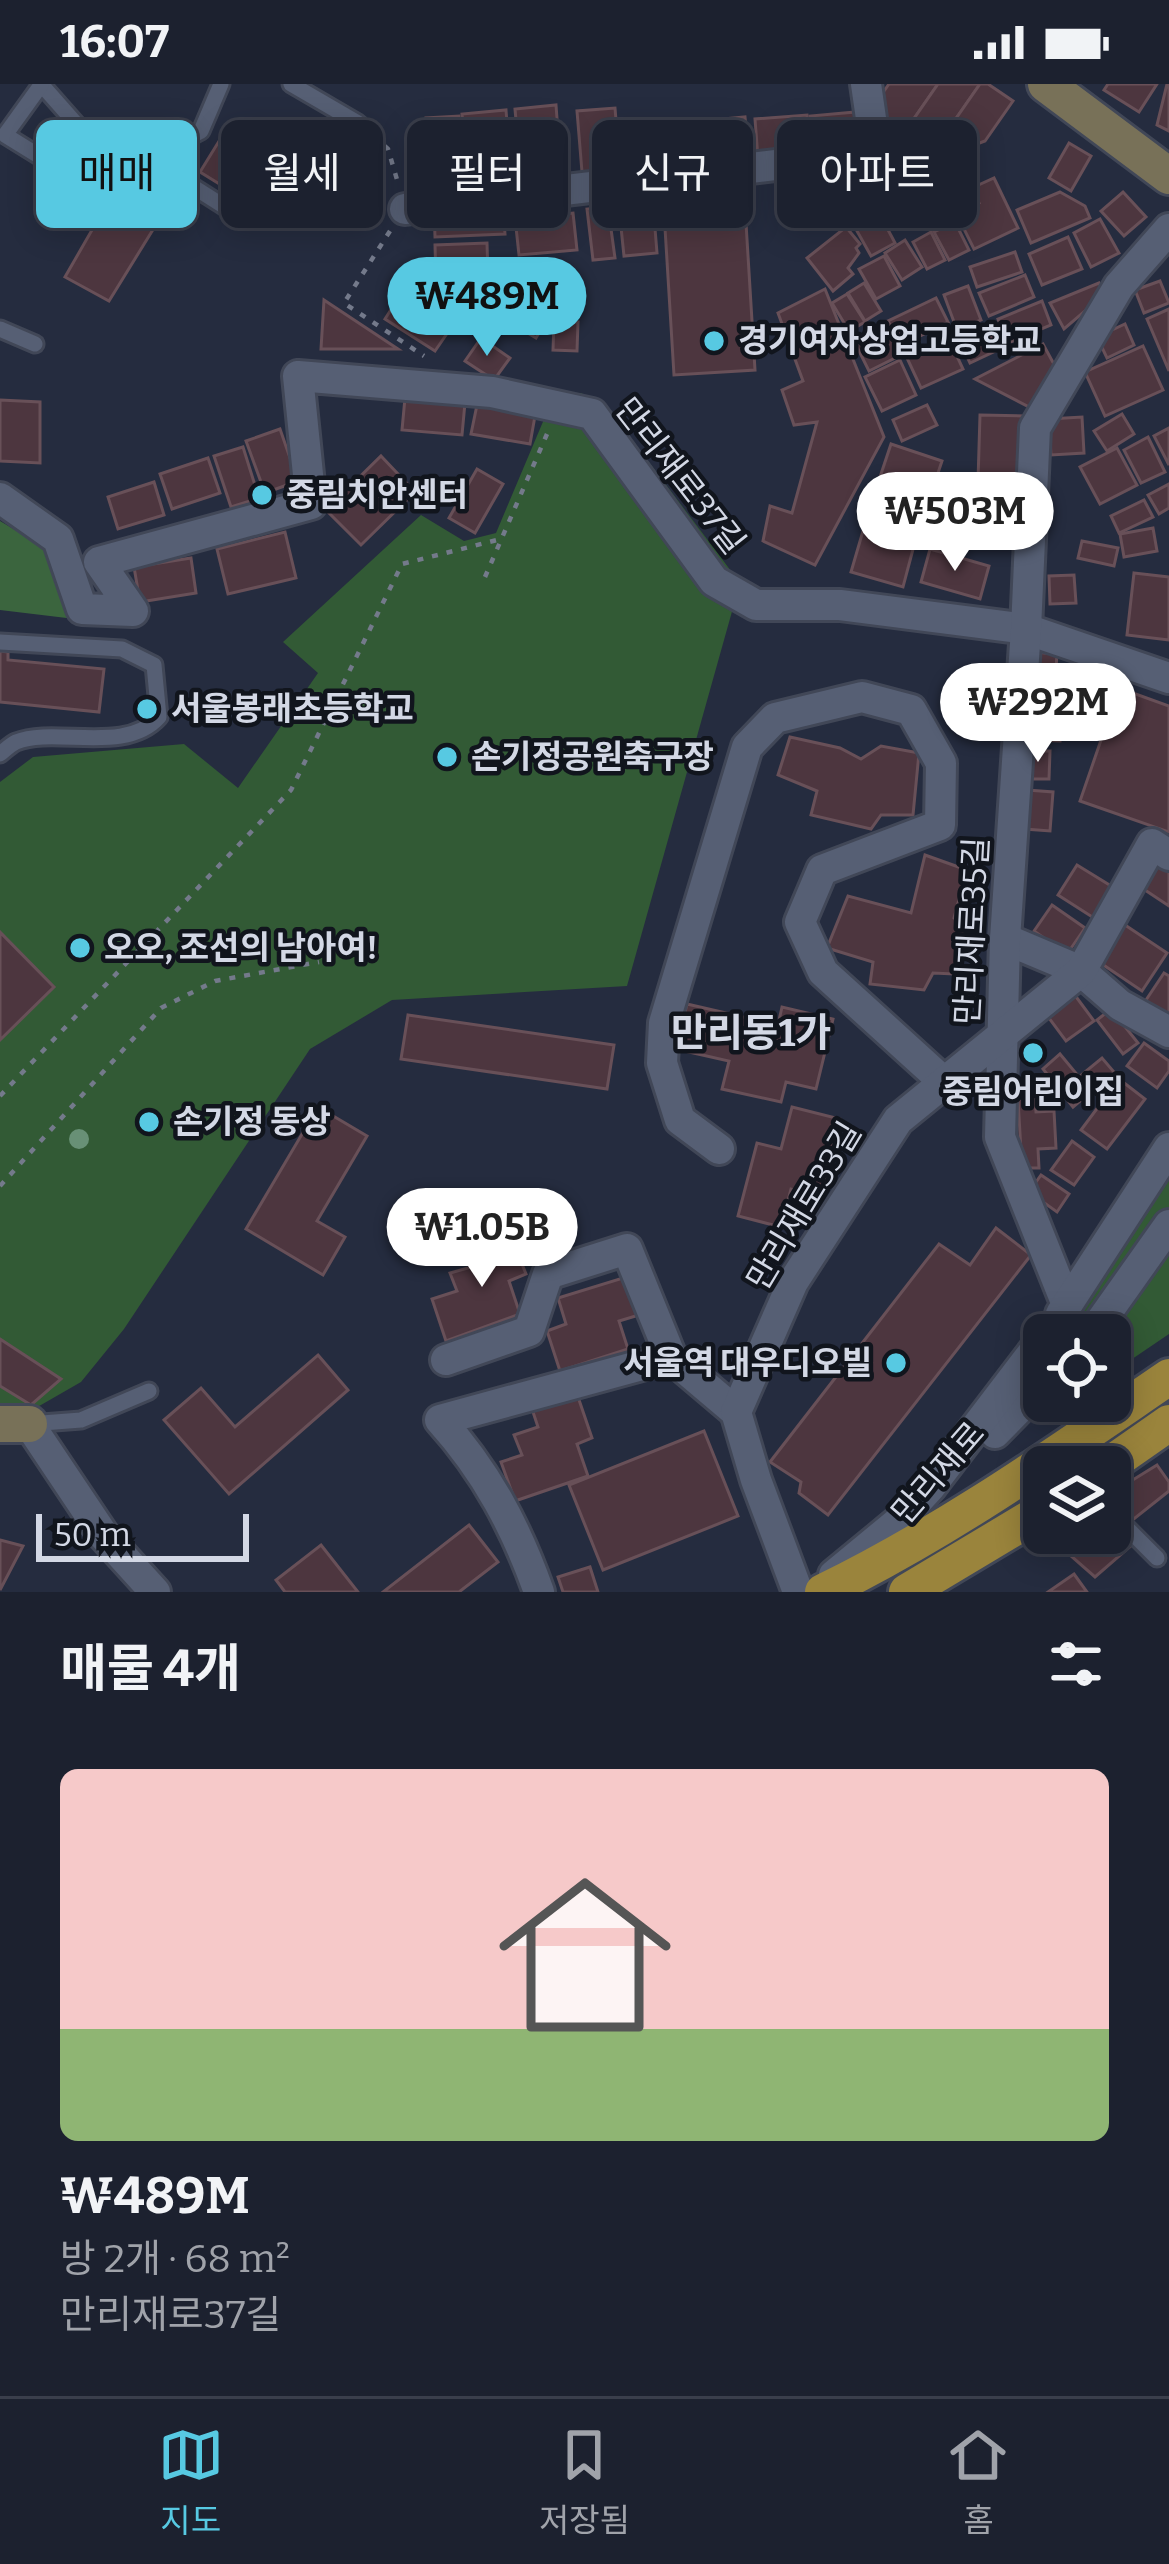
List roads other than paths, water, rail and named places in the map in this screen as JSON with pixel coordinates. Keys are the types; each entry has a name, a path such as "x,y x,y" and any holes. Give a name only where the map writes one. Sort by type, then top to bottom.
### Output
{"main road":[{"name":"만리재로","path":"818,1592 896,1557 978,1507 1169,1377"},
{"path":"1131,1453 1164,1435"},
{"path":"908,1592 1023,1523"}],"street":[{"path":"405,208 876,154 866,84"},
{"path":"1046,84 1169,176"},
{"name":"만리재로35길","path":"1067,1305 1000,1136 1005,939 1035,428 1119,286 1169,230"},
{"name":"만리재로37길","path":"0,498 58,539 82,609 133,611 99,562 311,504 298,376 492,392 592,414 714,581 756,605 840,605 1026,628 1169,678"},
{"path":"719,1149 680,1120 662,1064 664,1023 747,747 775,718 862,697 911,710 941,763 940,825 822,870 800,922 823,972 944,1082"},
{"path":"1081,971 1152,844 1169,855"},
{"path":"1005,939 1081,971 1120,1005 1169,1032"},
{"name":"만리재로33길","path":"736,1412 793,1282 898,1120 1081,971"},
{"name":"만리재로","path":"1061,1314 1169,1148"},
{"path":"1107,1314 1169,1225"},
{"path":"446,1360 529,1331 548,1274 627,1249 671,1357 736,1412 798,1592"},
{"path":"539,1592 508,1517 476,1459 440,1420 671,1357"},
{"name":"만리재로","path":"818,1592 897,1523 977,1430 1023,1367"},
{"name":"만리재로","path":"991,1437 1023,1404"},
{"path":"15,1424 155,1592"}],"lane":[{"path":"36,155 4,135 41,84 73,120"},
{"path":"197,134 220,84"},
{"path":"291,84 353,120"},
{"path":"0,329 35,344"},
{"path":"0,642 122,649 154,665 159,717 147,730 17,741 0,754"},
{"path":"15,1424 81,1420 149,1391"},
{"path":"1131,1531 1157,1558"}],"place":[{"name":"경기여자상업고등학교","path":"714,341"},
{"name":"중림치안센터","path":"262,495"},
{"name":"서울봉래초등학교","path":"147,709"},
{"name":"손기정공원축구장","path":"447,757"},
{"name":"오오, 조선의 남아여!","path":"80,948"},
{"name":"중림어린이집","path":"1033,1053"},
{"name":"손기정 동상","path":"149,1122"},
{"name":"서울역 대우디오빌","path":"896,1363"}],"district":[{"name":"만리동1가","path":"751,1033"}]}
